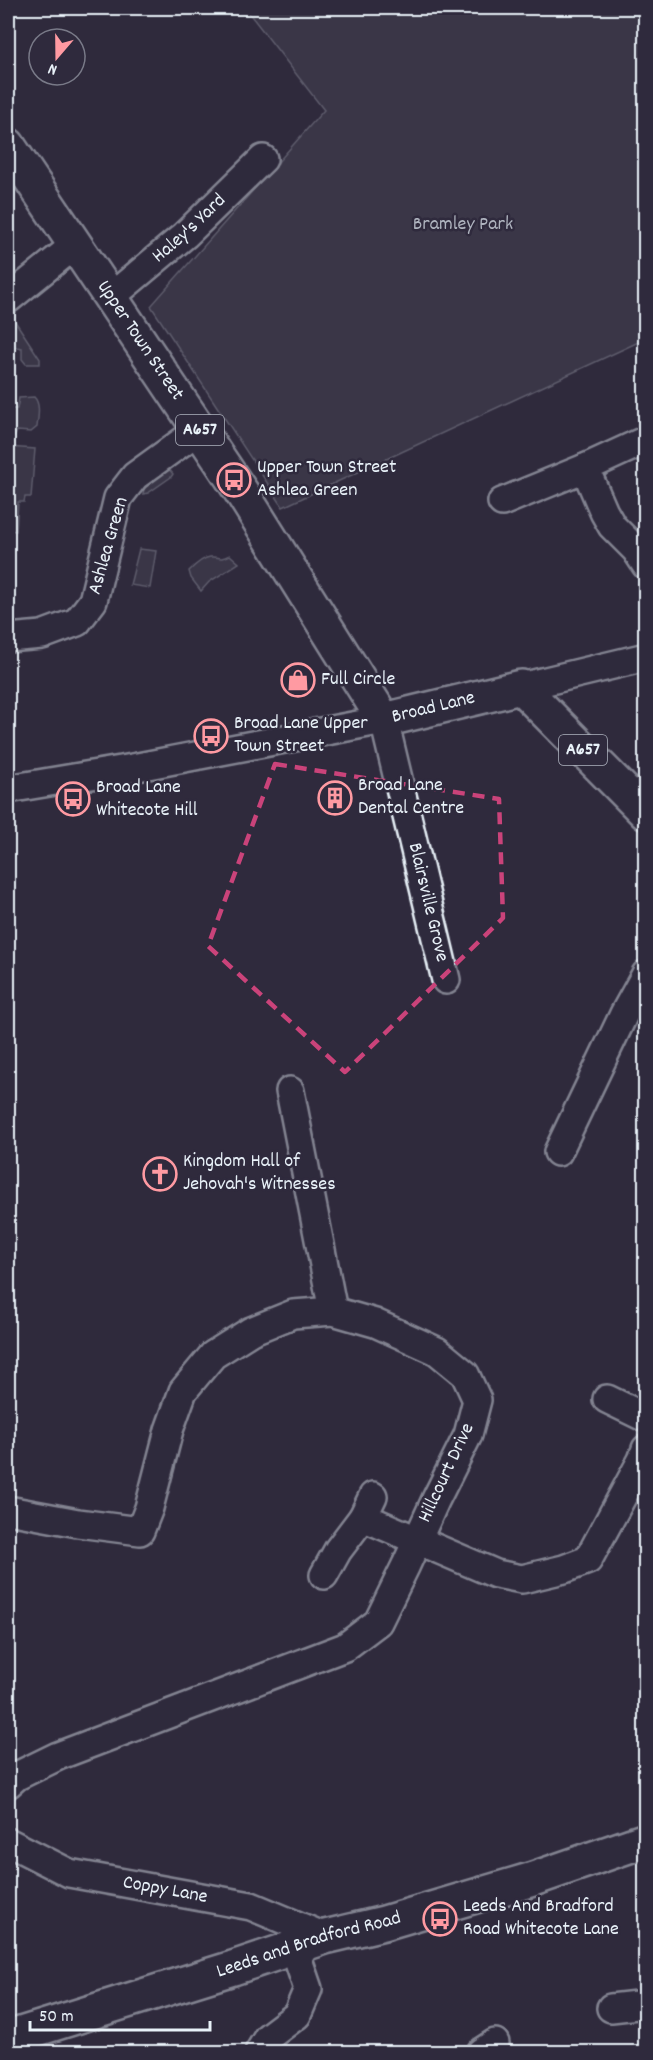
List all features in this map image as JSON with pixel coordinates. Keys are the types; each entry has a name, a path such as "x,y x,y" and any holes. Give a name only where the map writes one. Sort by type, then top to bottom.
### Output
{"main road":[{"name":"Upper Town Street","path":"8,145 244,496 384,720"},
{"name":"Broad Lane","path":"384,720 521,687"},
{"name":"A657","path":"521,687 645,813"},
{"name":"Leeds and Bradford Road","path":"8,2038 325,1937 384,1923 533,1879 645,1839"}],"street":[{"name":"Haley's Yard","path":"111,297 185,235 263,159"},
{"path":"8,299 76,244"},
{"name":"Ashlea Green","path":"8,638 42,635 77,622 93,601 118,498 135,476 200,429"},
{"path":"502,502 585,468 645,440"},
{"path":"585,468 612,526 636,549 645,565"},
{"name":"Broad Lane","path":"521,687 645,657"},
{"name":"Broad Lane","path":"8,789 127,769 384,720"},
{"name":"Blairsville Grove","path":"384,720 446,980"},
{"path":"558,1152 645,974"},
{"path":"290,1091 333,1311"},
{"name":"Hillcourt Drive","path":"8,1510 78,1523 140,1531 149,1508 169,1430 183,1391 213,1355 251,1331 293,1314 333,1311 375,1323 436,1351 465,1374 477,1400 468,1435 378,1622 345,1647 58,1756 17,1776 8,1784"},
{"path":"607,1399 645,1418"},
{"path":"324,1575 338,1550 368,1507 416,1540 496,1574 522,1579 564,1569 588,1560 642,1460 645,1449"},
{"name":"Coppy Lane","path":"8,1842 69,1873 251,1906 325,1937"},
{"path":"259,2052 268,2037 297,2015 308,1989 294,1948"},
{"path":"611,2008 645,2004"}],"highlighted area":[{"path":"275,764 499,799 503,918 345,1072 208,946"}],"green space":[{"name":"Bramley Park","path":"245,8 645,8 645,339 283,507 151,306 324,110"},
{"path":"11,315 40,359 40,364 26,364 22,359 22,348 8,346 8,319"},
{"path":"34,397 38,407 37,427 31,432 17,431 15,436 8,436 8,409 17,409 19,398"},
{"path":"8,447 35,449 31,497 25,497 24,502 18,502 16,531 8,530"},
{"path":"168,468 173,474 171,477 143,494 144,489"},
{"path":"139,549 156,551 150,588 130,585"},
{"path":"230,555 239,563 209,582 201,591 191,578 189,571 207,558 221,558"}],"place":[{"name":"Upper Town Street Ashlea Green","path":"234,480"},
{"name":"Full Circle","path":"298,680"},
{"name":"Broad Lane Upper Town Street","path":"211,736"},
{"name":"Broad Lane Dental Centre","path":"335,798"},
{"name":"Broad Lane Whitecote Hill","path":"73,799"},
{"name":"Kingdom Hall of Jehovah's Witnesses","path":"160,1174"},
{"name":"Leeds And Bradford Road Whitecote Lane","path":"440,1919"}]}
